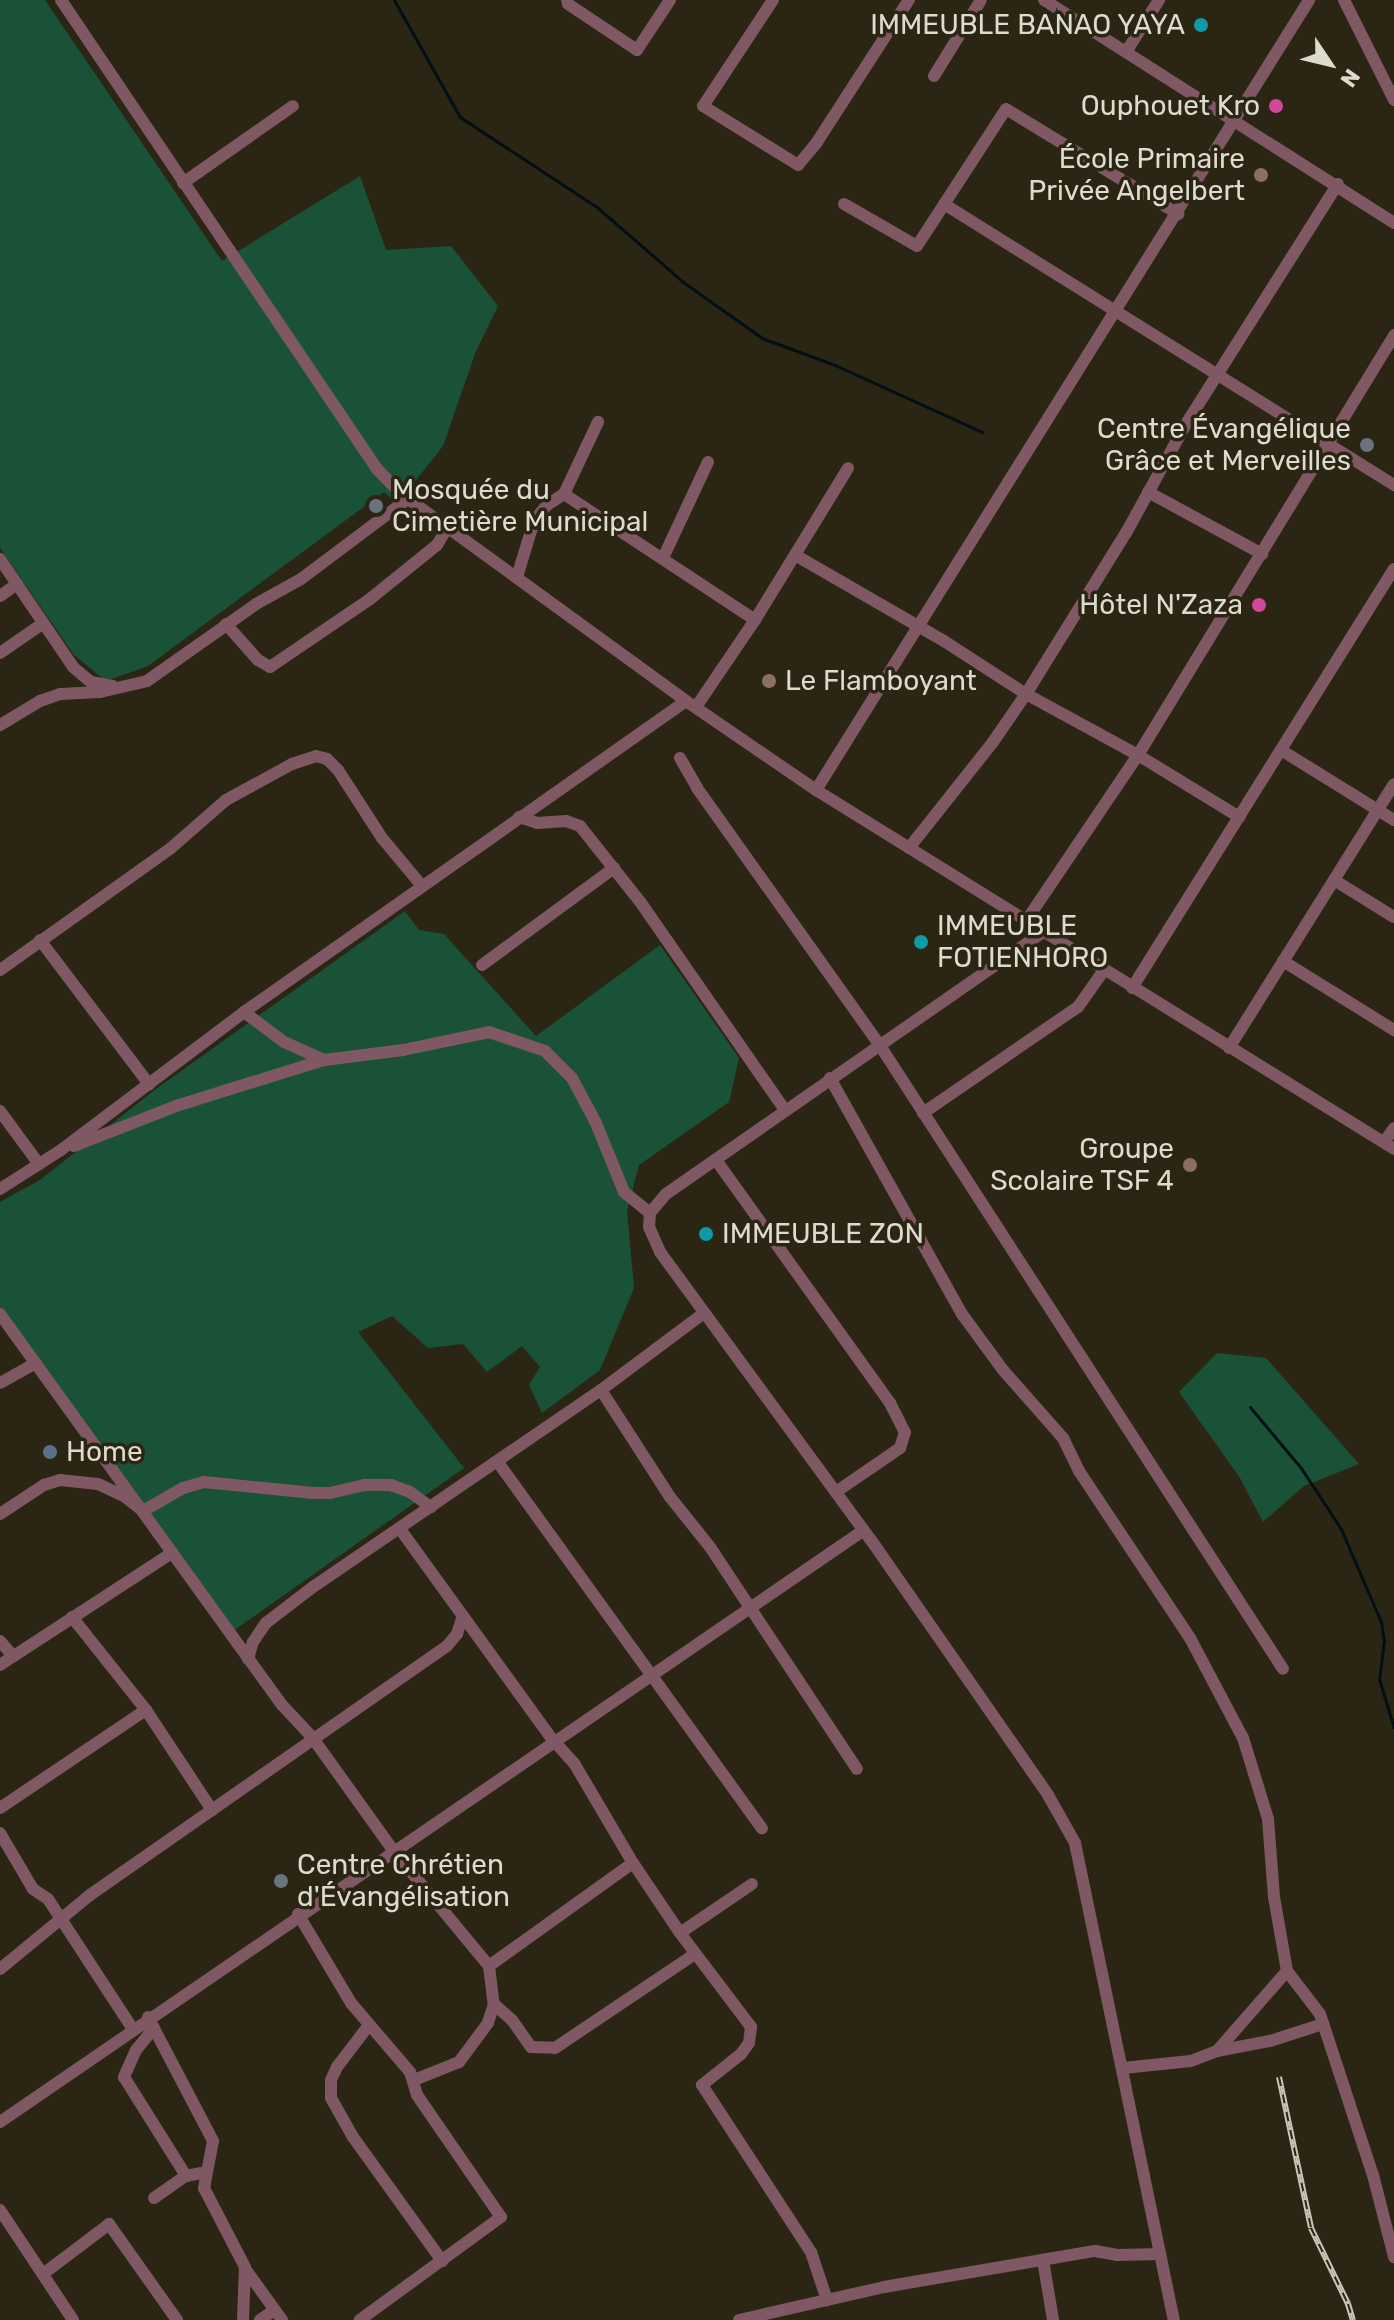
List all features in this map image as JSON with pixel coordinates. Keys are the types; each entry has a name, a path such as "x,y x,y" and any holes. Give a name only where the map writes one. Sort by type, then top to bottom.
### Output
{"street":[{"path":"61,0 377,469 409,498 691,704 816,790 1389,1146 1394,1128"},
{"path":"567,0 568,4 637,50 670,0"},
{"path":"773,0 703,106 798,165 817,142 909,0"},
{"path":"934,76 981,0"},
{"path":"1044,0 1338,184 1394,223"},
{"path":"1126,52 1159,0"},
{"path":"816,790 1309,0"},
{"path":"1344,0 1394,100"},
{"path":"183,183 293,106"},
{"path":"844,204 914,247 1006,109 1178,214"},
{"path":"909,848 993,742 1026,694 1218,375 1338,184"},
{"path":"944,204 1394,485"},
{"path":"1026,921 1138,755 1394,335"},
{"path":"517,577 534,521 547,505 564,494 598,422"},
{"path":"663,558 708,462"},
{"path":"0,1189 61,1150 244,1012 519,817 691,704 755,620 848,468"},
{"path":"1148,492 1262,554"},
{"path":"564,494 755,620"},
{"path":"0,725 40,701 60,694 147,681 226,624 301,579 409,498"},
{"path":"226,624 258,660 270,667 381,590 437,545 448,527"},
{"path":"795,555 1239,817"},
{"path":"0,559 73,667 91,682 120,687"},
{"path":"1132,988 1394,569"},
{"path":"0,596 17,584"},
{"path":"0,653 42,624"},
{"path":"1281,750 1394,820"},
{"path":"0,970 171,848 226,800 292,764 316,756 327,759 338,770 382,838 422,886"},
{"path":"680,758 697,788 879,1044 1283,1669"},
{"path":"1229,1048 1394,784"},
{"path":"519,817 537,823 576,822 614,868 785,1110"},
{"path":"482,965 614,868"},
{"path":"1334,880 1394,917"},
{"path":"650,1213 665,1195 1043,932"},
{"path":"40,940 149,1084"},
{"path":"1283,961 1394,1030"},
{"path":"923,1113 1078,1007 1104,970"},
{"path":"244,1012 284,1042 324,1060"},
{"path":"61,1150 176,1106 324,1060 403,1050 489,1032 545,1051 572,1078 596,1123 624,1192 650,1213 653,1239 864,1530 1058,1809 1075,1843 1174,2320"},
{"path":"830,1078 962,1314 1003,1370 1063,1438 1079,1471 1137,1555 1229,1708 1255,1770 1268,1819 1274,1897 1287,1971 1305,1992 1323,2024 1373,2175 1394,2257"},
{"path":"0,1111 39,1164"},
{"path":"716,1160 890,1403 905,1432 900,1448 836,1492"},
{"path":"248,1659 253,1642 266,1623 601,1390 704,1313"},
{"path":"0,1314 248,1659 312,1737 393,1850 489,1966 494,2004 488,2023 459,2062 414,2080"},
{"path":"0,1383 36,1363"},
{"path":"601,1390 670,1497 710,1547 857,1769"},
{"path":"497,1461 762,1829"},
{"path":"0,1514 44,1485 60,1480 98,1484 124,1496 143,1511"},
{"path":"143,1511 183,1488 204,1482 312,1493 330,1493 366,1485 391,1485 410,1492 431,1507"},
{"path":"400,1529 553,1740 574,1763 633,1863 695,1954 751,2027 749,2043 741,2054 702,2085 811,2252 827,2300"},
{"path":"1,2124 132,2028 151,2023 298,1914 864,1530"},
{"path":"0,1665 172,1553"},
{"path":"0,1969 90,1895 312,1737 447,1646 457,1634 463,1616"},
{"path":"72,1617 146,1710 212,1810"},
{"path":"0,1641 13,1656"},
{"path":"0,1808 146,1710"},
{"path":"0,1833 33,1889 48,1899 132,2028"},
{"path":"489,1966 633,1863"},
{"path":"680,1933 752,1884"},
{"path":"298,1914 334,1979 414,2080 417,2095 501,2217 360,2320"},
{"path":"494,2004 512,2020 531,2047 555,2048 695,1954"},
{"path":"1217,2051 1287,1971"},
{"path":"151,2023 213,2141 204,2188 245,2267 278,2315 260,2320"},
{"path":"151,2023 124,2077 186,2176"},
{"path":"1123,2068 1191,2061 1217,2051 1270,2041 1323,2024"},
{"path":"369,2025 337,2067 331,2080 331,2098 353,2137 442,2261"},
{"path":"154,2198 186,2176 207,2172"},
{"path":"0,2210 73,2320"},
{"path":"43,2274 109,2224 177,2320"},
{"path":"739,2320 799,2305 1095,2251 1118,2255 1160,2254"},
{"path":"1043,2260 1053,2320"},
{"path":"243,2320 245,2267"},
{"path":"795,2320 799,2305"}],"green space":[{"path":"0,0 45,0 222,261 360,176 386,250 451,246 498,306 476,351 443,446 397,504 384,492 148,666 106,681 74,655 0,548"},
{"path":"405,911 419,930 444,934 536,1036 660,945 739,1058 729,1102 639,1165 627,1211 634,1288 600,1370 542,1413 529,1385 540,1367 522,1346 487,1372 463,1344 428,1348 392,1316 358,1332 464,1468 233,1631 0,1308 0,1202 40,1180 156,1089"},
{"path":"1217,1353 1266,1358 1359,1464 1304,1486 1263,1522 1240,1478 1179,1392"}],"waterway":[{"path":"394,0 460,117 598,208 683,282 762,338 835,365 982,432"},
{"path":"1250,1407 1301,1468 1341,1529 1381,1622 1384,1640 1379,1679 1394,1728"}],"railway":[{"path":"1279,2077 1311,2228 1353,2320"}],"place":[{"name":"IMMEUBLE BANAO YAYA","path":"1201,25"},
{"name":"Ouphouet Kro","path":"1276,106"},
{"name":"École Primaire Privée Angelbert","path":"1261,175"},
{"name":"Centre Évangélique Grâce et Merveilles","path":"1367,445"},
{"name":"Mosquée du Cimetière Municipal","path":"376,506"},
{"name":"Hôtel N'Zaza","path":"1259,605"},
{"name":"Le Flamboyant","path":"769,681"},
{"name":"IMMEUBLE FOTIENHORO","path":"921,942"},
{"name":"Groupe Scolaire TSF 4","path":"1190,1165"},
{"name":"IMMEUBLE ZON","path":"706,1234"},
{"name":"Home","path":"50,1452"},
{"name":"Centre Chrétien d'Évangélisation","path":"281,1881"}]}
